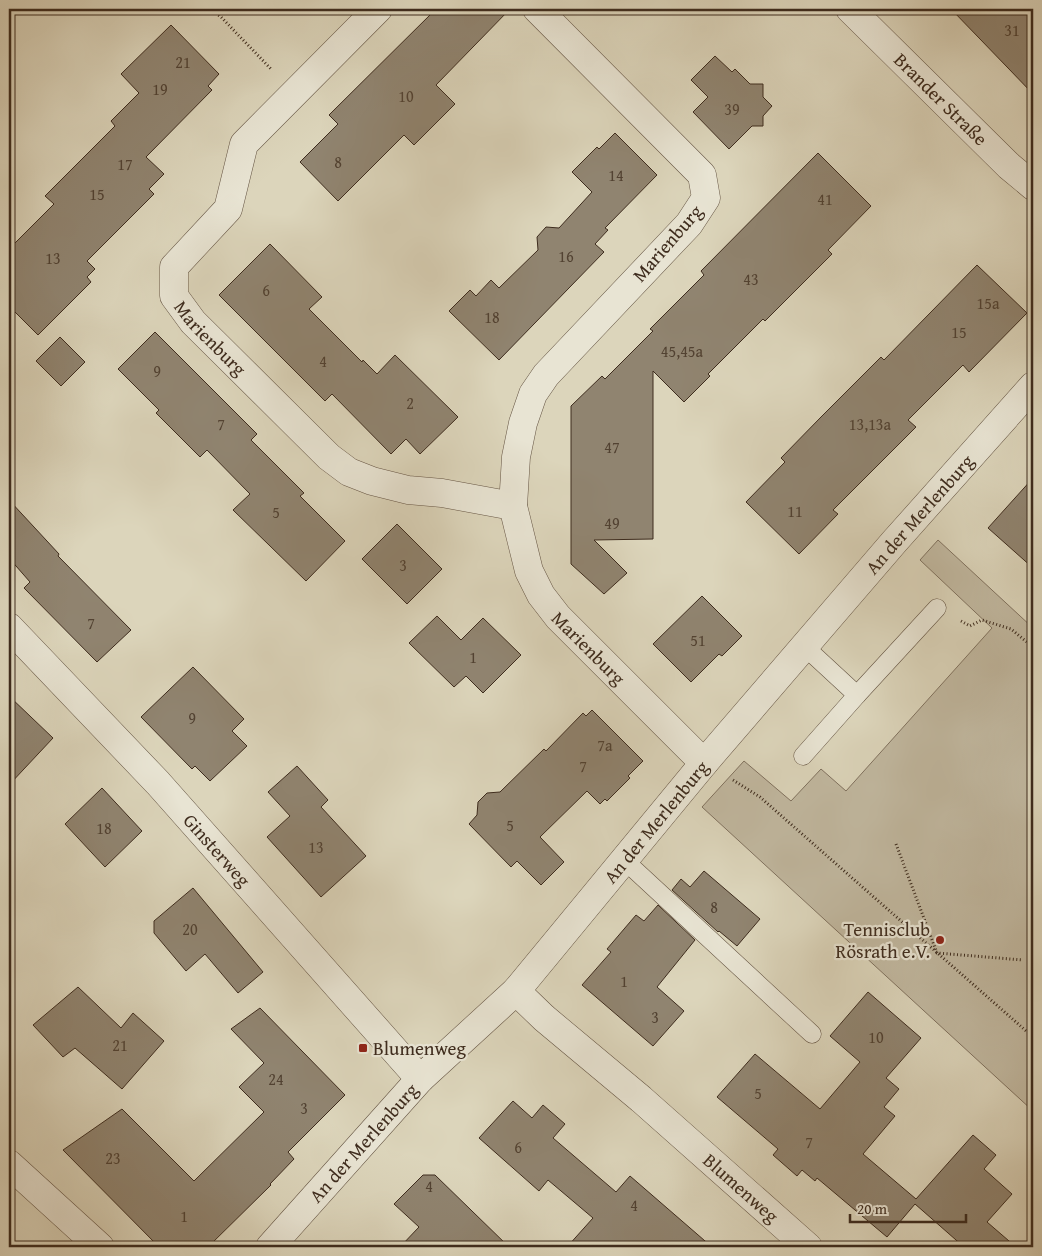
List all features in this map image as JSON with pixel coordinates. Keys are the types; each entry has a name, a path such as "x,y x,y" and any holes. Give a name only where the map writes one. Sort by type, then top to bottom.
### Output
{"street":[{"name":"Marienburg","path":"378,9 244,144 228,210 174,267 174,296 192,322 329,458 350,472 372,481 408,490 442,493 513,506"},
{"name":"Marienburg","path":"537,9 702,175 706,198 689,224 546,375 533,394 523,423 516,457 513,506 529,571 541,596 558,617 704,763"},
{"name":"Brander Straße","path":"850,9 1002,160 1033,186"},
{"name":"An der Merlenburg","path":"270,1247 420,1079 516,990 623,859 804,646 1033,386"},
{"name":"Ginsterweg","path":"9,627 158,782 420,1079"},
{"name":"Blumenweg","path":"516,990 544,1018 642,1099 808,1247"},
{"path":"9,1164 100,1247"}],"lane":[{"path":"803,756 937,608"},
{"path":"804,646 857,695"},
{"path":"623,859 812,1034"}],"path":[{"path":"210,9 221,16 294,93"},
{"path":"937,608 970,626 982,620 1011,629 1033,647"},
{"path":"704,763 760,797 1033,1037"},
{"path":"896,844 937,953"},
{"path":"937,953 1023,960"}],"shaded area":[{"name":"Tennisclub Rösrath e.V.","path":"938,540 1033,628 1033,1111 702,807 744,761 791,801 821,769 846,791 992,628 920,560"}],"building":[{"path":"436,9 510,9 436,85 455,104 414,145 404,135 338,201 300,162 338,124 329,115"},
{"path":"951,9 1033,9 1033,94 1008,68"},
{"path":"171,25 219,74 208,86 212,90 146,157 164,174 149,189 154,194 87,261 95,269 87,277 91,282 38,335 9,306 9,249 54,204 45,196 115,126 111,121 139,93 121,74"},
{"path":"715,56 732,72 735,69 750,84 763,84 763,97 772,106 763,116 763,126 752,126 729,149 693,112 708,97 691,80"},
{"path":"615,133 657,175 605,228 608,230 595,244 604,252 499,360 449,311 470,290 476,296 491,280 499,288 538,250 537,237 546,227 559,228 592,192 572,172 597,147 599,149"},
{"path":"818,153 871,206 828,250 832,254 765,321 763,319 708,374 710,376 684,402 653,371 653,539 594,540 627,573 604,594 571,564 571,406 602,376 605,379 653,331 650,329 704,275 701,271"},
{"path":"270,244 322,297 309,309 362,362 363,360 377,374 395,355 458,417 420,454 406,439 391,454 332,394 325,401 219,295"},
{"path":"977,265 1027,313 969,372 963,365 908,420 916,427 833,510 838,514 799,554 746,502 785,462 781,458 881,357 884,360"},
{"path":"155,332 257,434 251,440 304,493 300,496 345,541 306,581 233,510 250,494 207,450 200,457 156,413 159,410 118,369"},
{"path":"60,337 85,362 61,386 36,361"},
{"path":"1033,478 1033,568 988,528"},
{"path":"9,500 59,554 58,556 131,630 97,662 24,588 30,582 9,558"},
{"path":"397,524 442,569 407,604 362,559"},
{"path":"702,596 742,636 722,656 719,654 691,682 653,644"},
{"path":"437,616 461,640 483,618 521,655 483,693 466,676 454,687 409,643"},
{"path":"193,667 244,719 232,731 247,746 210,781 195,766 192,769 141,717"},
{"path":"9,696 53,738 9,785"},
{"path":"592,710 643,761 628,776 630,778 607,801 605,799 600,804 587,791 540,837 564,862 541,885 517,861 511,867 469,824 477,815 478,802 487,793 500,792 544,749 546,751 583,713 586,716"},
{"path":"297,766 328,800 321,807 366,856 321,897 267,837 290,816 268,792"},
{"path":"102,788 142,831 105,867 65,824"},
{"path":"704,871 760,919 737,946 718,932 672,890 681,879 690,887"},
{"path":"193,888 263,972 238,993 205,954 186,971 154,933 154,921"},
{"path":"658,905 695,940 657,987 684,1011 653,1046 582,985 611,952 607,949 636,915 644,921"},
{"path":"78,987 121,1028 133,1013 164,1041 122,1089 75,1048 63,1057 33,1025"},
{"path":"868,992 921,1038 886,1078 899,1089 884,1107 895,1116 863,1154 916,1199 973,1135 996,1155 984,1169 1012,1194 987,1222 1016,1247 964,1247 915,1204 887,1237 817,1178 815,1181 802,1170 797,1176 773,1155 778,1149 717,1097 755,1054 820,1109 860,1062 830,1036"},
{"path":"260,1008 345,1095 288,1152 294,1159 271,1185 208,1247 159,1247 63,1150 122,1109 194,1181 264,1112 239,1087 264,1063 231,1029"},
{"path":"513,1101 532,1118 543,1105 565,1124 553,1138 616,1192 630,1176 712,1247 567,1247 593,1218 548,1180 539,1191 479,1138"},
{"path":"423,1175 435,1175 509,1247 400,1247 419,1227 394,1204"}],"place":[{"name":"Tennisclub Rösrath e.V.","path":"940,940"},
{"name":"Blumenweg","path":"363,1048"}]}
